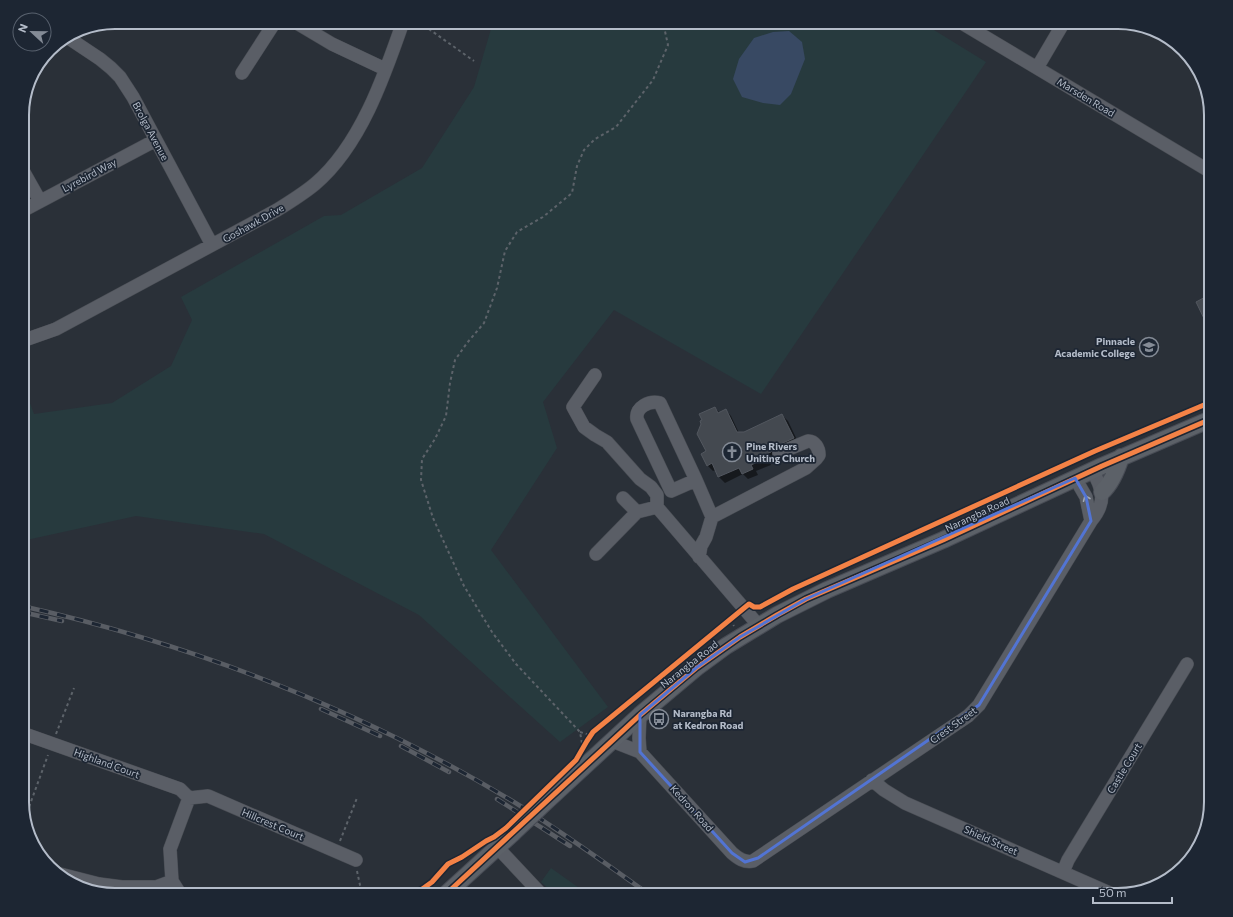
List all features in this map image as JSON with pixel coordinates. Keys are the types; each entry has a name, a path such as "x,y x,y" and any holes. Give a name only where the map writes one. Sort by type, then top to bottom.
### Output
{"main road":[{"name":"Narangba Road","path":"453,888 600,751 640,716 710,657 759,626 813,596 943,540 1121,457 1204,422"},
{"path":"1102,492 1115,475 1121,457"}],"street":[{"path":"242,73 270,29"},
{"path":"307,29 332,44 385,69"},
{"name":"Goshawk Drive","path":"29,339 56,329 277,210 315,184 342,156 354,138 363,121 400,29"},
{"name":"Marsden Road","path":"972,29 1204,168"},
{"path":"1037,68 1060,29"},
{"name":"Brolga Avenue","path":"73,41 100,59 120,77 133,97 212,245"},
{"name":"Lyrebird Way","path":"29,206 156,140"},
{"path":"29,181 40,201"},
{"path":"595,376 574,407 584,427 607,442 640,479 651,487 657,495 657,507 759,626"},
{"path":"696,480 671,492 637,419 638,412 642,406 648,402 655,401 660,403 696,480 712,517 706,537 701,546 699,557"},
{"path":"712,517 806,468 813,463 819,455 817,448 810,441 779,453"},
{"path":"1092,470 1101,486 1102,492"},
{"path":"1075,478 1086,497 1092,521"},
{"name":"Crest Street","path":"746,862 753,861 758,858 968,716 979,705 1097,514 1102,492"},
{"path":"623,498 637,512"},
{"path":"596,554 637,512 657,507"},
{"name":"Castle Court","path":"1063,872 1068,860 1187,664"},
{"path":"640,716 638,738 640,752"},
{"name":"Highland Court","path":"29,735 180,789 189,798"},
{"name":"Kedron Road","path":"612,741 640,752 732,853 737,858 746,862"},
{"name":"Shield Street","path":"872,780 884,790 905,803 1098,888"},
{"name":"Hillcrest Court","path":"189,798 208,796 356,860"},
{"path":"176,888 172,881 170,849 189,798"},
{"path":"497,847 535,888"},
{"path":"76,878 99,884 156,887 172,881"}],"path":[{"path":"429,29 474,61"},
{"path":"583,749 580,732 516,664 492,632 464,586 433,518 421,480 422,459 435,439 446,416 450,382 455,360 467,342 484,323 497,288 506,251 517,232 543,217 572,193 577,166 584,150 595,139 616,127 653,80 668,45 665,29"},
{"path":"725,624 744,608"},
{"path":"730,620 734,626"},
{"path":"580,732 592,734 580,755"},
{"path":"583,749 600,751"},
{"path":"336,851 357,798"},
{"path":"356,860 362,888"}],"highlighted area":[{"path":"1075,478 1086,497 1091,521 979,705 758,858 745,862 732,853 640,752 640,715 696,668 740,637 806,599"}],"green space":[{"path":"491,29 932,29 986,62 761,394 614,310 543,402 557,448 491,550 608,707 560,742 419,615 264,534 136,516 29,539 29,401 34,414 112,403 171,366 192,320 181,297 324,216 341,215 422,168 474,87"},
{"path":"551,868 579,888 547,888 541,882"}],"water":[{"path":"789,31 802,42 805,59 791,94 780,105 763,103 742,97 733,79 739,59 754,38 773,32"}],"building":[{"path":"1204,298 1204,319 1196,302"},
{"path":"715,407 718,413 726,409 737,432 744,432 782,414 794,438 776,446 771,452 764,455 766,458 751,465 753,469 742,474 739,468 718,477 712,463 707,466 701,454 706,451 697,434 701,424 700,421 702,420 699,414"}],"railway":[{"path":"29,608 151,640 276,684 337,710 397,738 514,802 566,836 640,888"},
{"path":"29,614 62,621"},
{"path":"321,709 380,736"},
{"path":"401,746 449,772"},
{"path":"497,799 570,846"}],"cycle path":[{"path":"424,888 432,882 448,864 462,857 506,828 576,760 593,732 749,604 754,607 760,607 793,589 1095,451 1204,405"},
{"path":"453,888 640,715 696,668 740,637 806,599 943,540 1102,466 1204,422"}],"place":[{"name":"Pinnacle Academic College","path":"1149,347"},
{"name":"Pine Rivers Uniting Church","path":"732,452"},
{"name":"Narangba Rd at Kedron Road","path":"659,719"}]}
